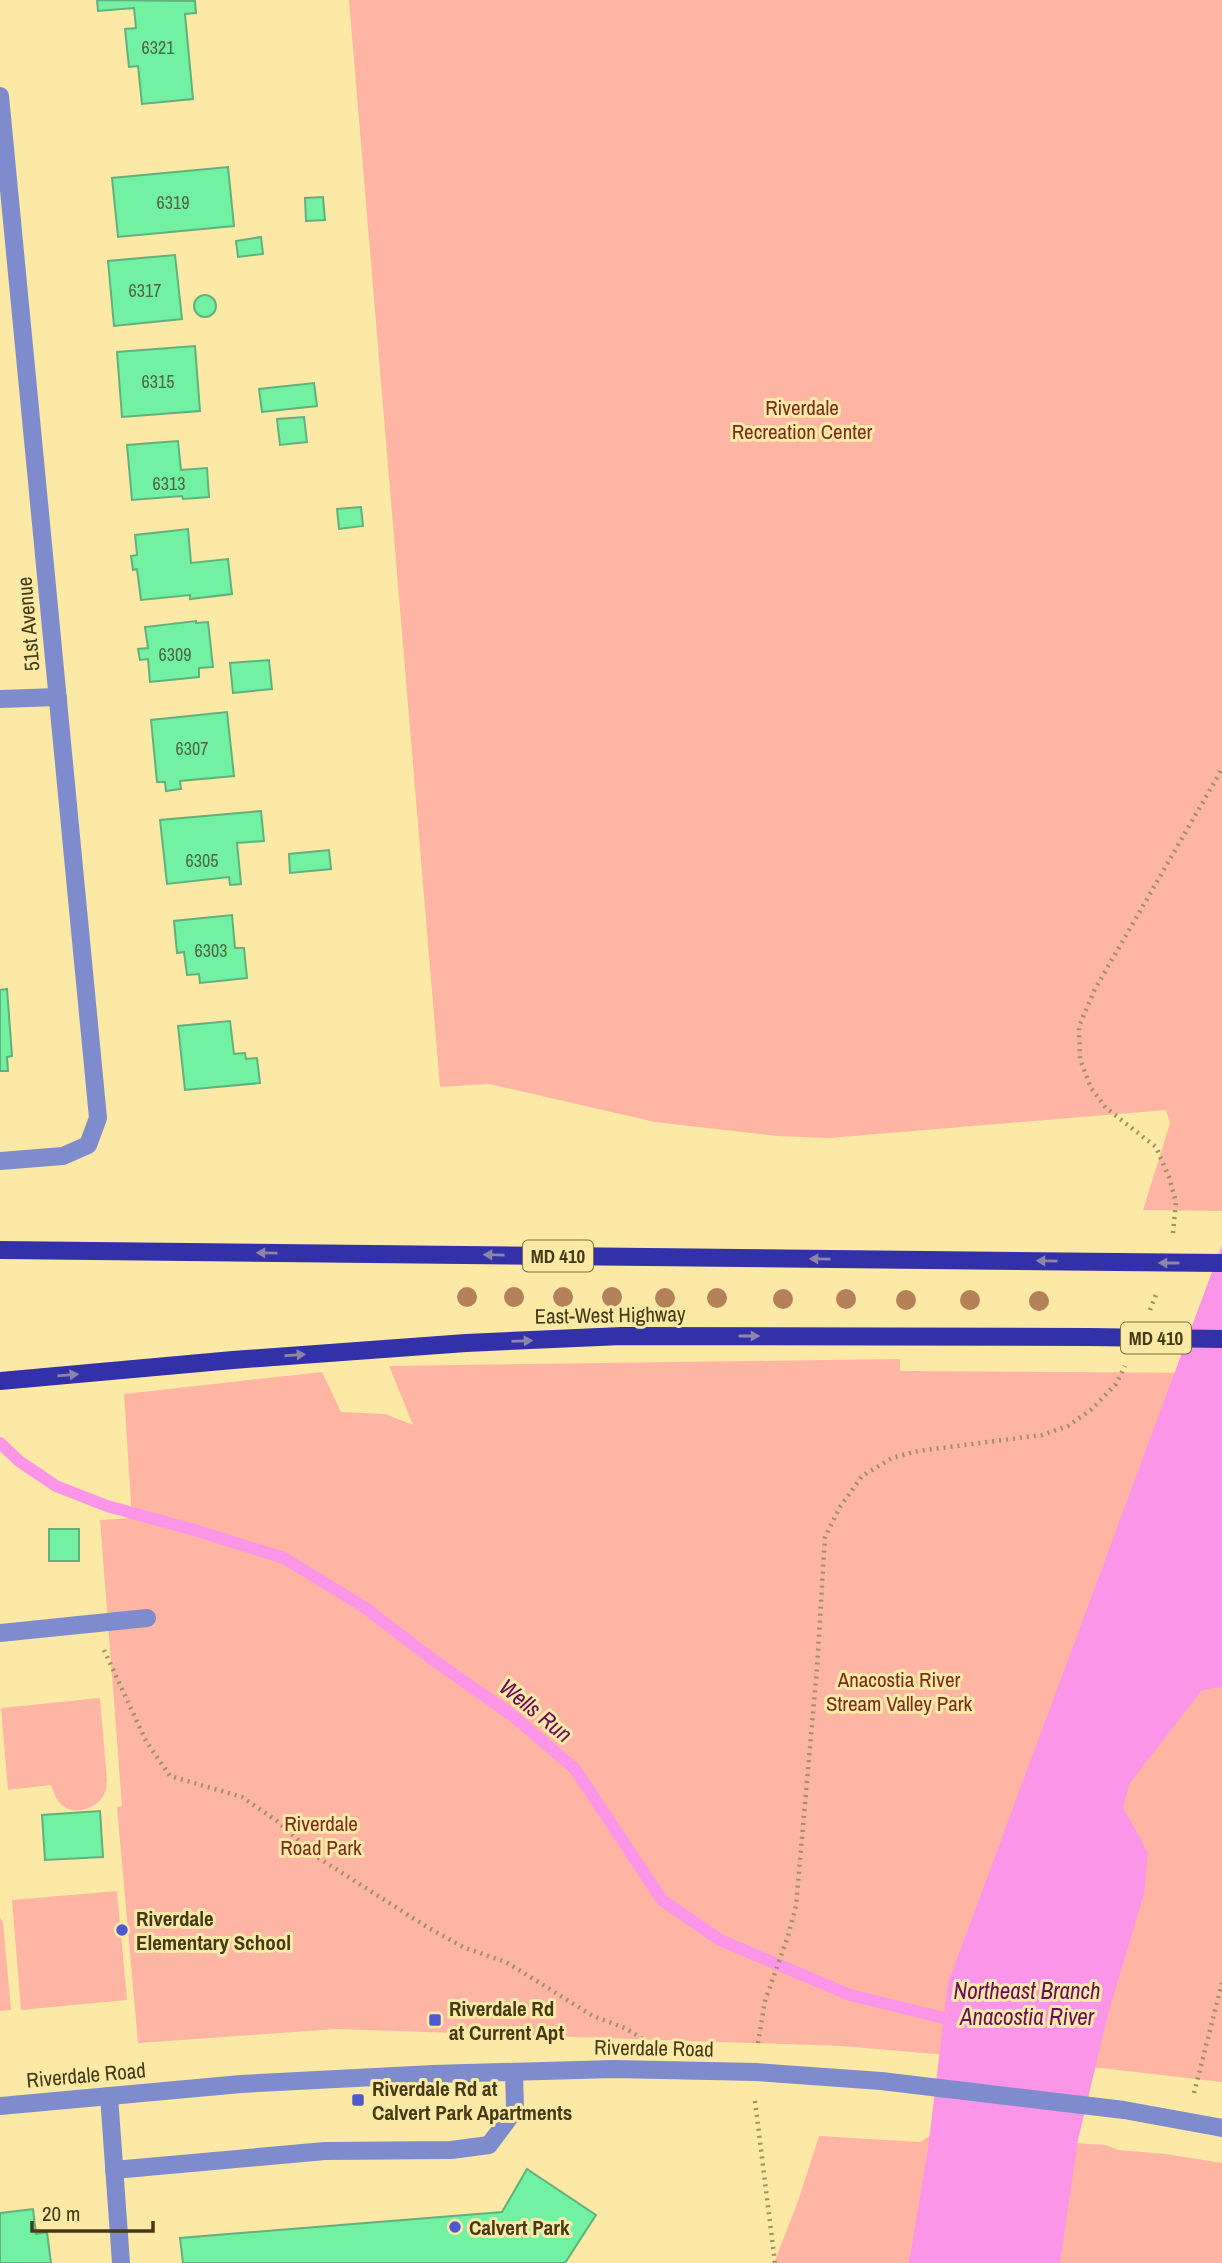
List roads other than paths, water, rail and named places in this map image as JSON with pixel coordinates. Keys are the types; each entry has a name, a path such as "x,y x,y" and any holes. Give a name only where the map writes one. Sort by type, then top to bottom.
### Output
{"main road":[{"name":"MD 410","path":"0,1250 1222,1263"},
{"name":"East-West Highway","path":"0,1381 233,1360 570,1338 798,1335 1222,1339"}],"street":[{"name":"51st Avenue","path":"0,96 98,1118 88,1145 63,1156 0,1161"},
{"path":"0,698 58,697"},
{"path":"0,1633 148,1618"},
{"name":"Riverdale Road","path":"0,2106 241,2084 433,2074 614,2070 756,2072 881,2081 1124,2110 1222,2128"},
{"path":"114,2170 325,2151 452,2150 489,2145 515,2110 514,2072"},
{"path":"109,2096 121,2263"}],"water":[{"name":"Northeast Branch Anacostia River","path":"1222,1245 1222,1687 1202,1690 1130,1783 1123,1807 1148,1853 1144,1894 1108,2014 1078,2140 1060,2263 909,2263 928,2149 948,1983"}],"waterway":[{"name":"Wells Run","path":"0,1443 19,1461 56,1486 107,1506 284,1558 364,1607 513,1716 575,1769 662,1900 720,1940 850,1995 944,2018 958,2024"}],"place":[{"name":"Riverdale Elementary School","path":"122,1930"},
{"name":"Riverdale Rd at Current Apt","path":"435,2020"},
{"name":"Riverdale Rd at Calvert Park Apartments","path":"358,2100"},
{"name":"Calvert Park","path":"455,2227"}],"park label":[{"name":"Riverdale Recreation Center","path":"802,419"},
{"name":"Anacostia River Stream Valley Park","path":"899,1691"},
{"name":"Riverdale Road Park","path":"321,1835"}]}
